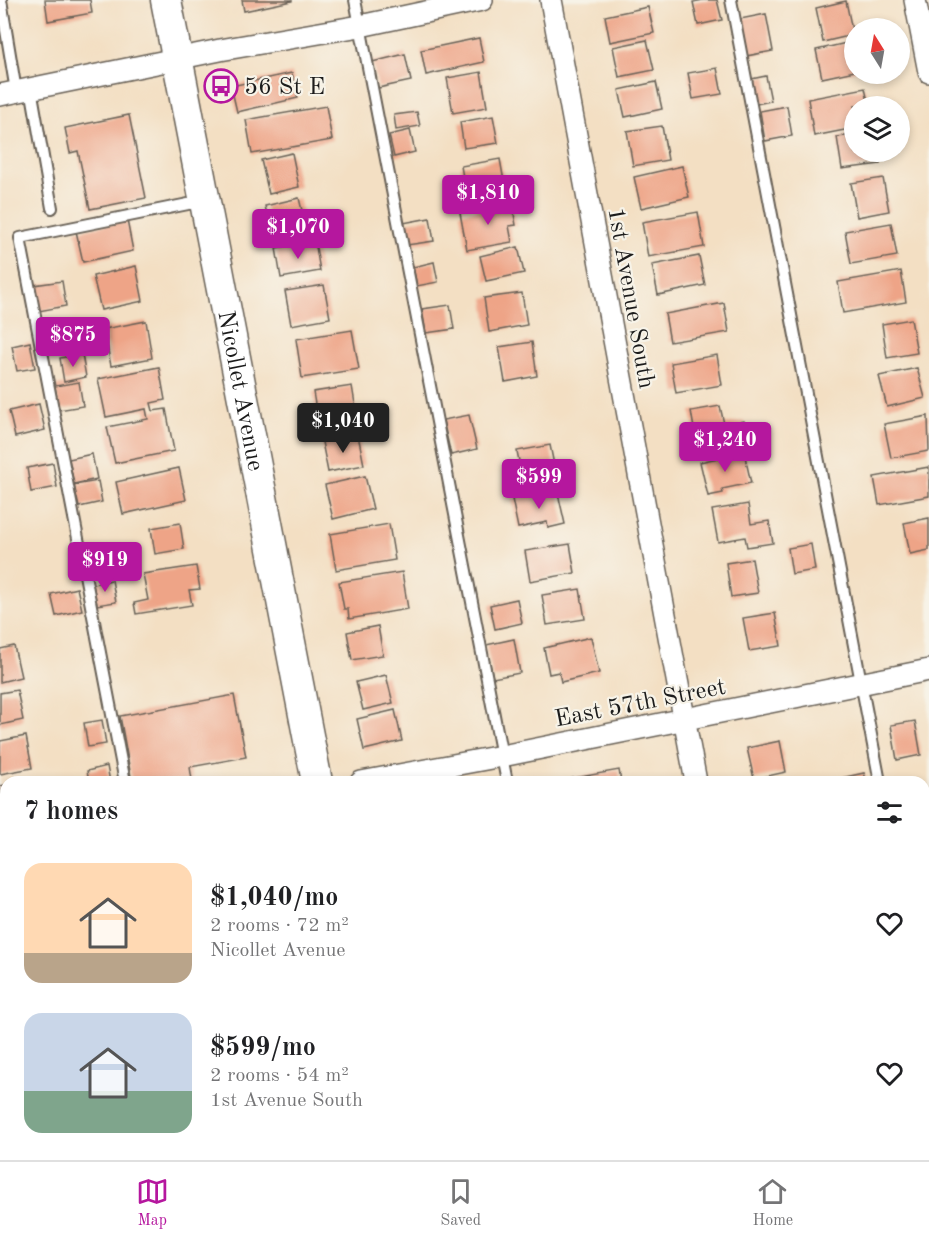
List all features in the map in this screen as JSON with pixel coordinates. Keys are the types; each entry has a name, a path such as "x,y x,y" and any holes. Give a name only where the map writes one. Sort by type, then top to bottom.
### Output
{"main road":[{"name":"Nicollet Avenue","path":"166,0 316,776"}],"street":[{"path":"16,91 177,58 360,26 482,0"},
{"name":"1st Avenue South","path":"551,0 695,776"},
{"path":"915,0 929,72"},
{"name":"East 57th Street","path":"394,776 929,670"}],"lane":[{"path":"1,0 16,91 52,208"},
{"path":"356,0 506,776"},
{"path":"731,0 879,776"},
{"path":"124,776 20,238 206,201"}],"building":[{"path":"45,0 90,0 92,13 48,21"},
{"path":"242,0 292,0 292,1 244,11"},
{"path":"717,0 722,20 698,25 693,2"},
{"path":"846,1 850,18 844,18 844,37 823,42 816,8"},
{"path":"648,7 654,33 610,42 605,16"},
{"path":"766,14 773,51 746,56 740,19"},
{"path":"479,38 484,62 426,75 421,50"},
{"path":"647,40 654,70 619,77 613,47"},
{"path":"844,44 844,73 822,78 816,50"},
{"path":"405,54 411,81 378,88 372,62"},
{"path":"717,68 722,94 693,99 688,73"},
{"path":"481,72 487,107 453,113 447,78"},
{"path":"292,73 298,98 237,112 231,86"},
{"path":"766,76 771,101 756,104 751,79"},
{"path":"656,82 662,109 625,117 619,90"},
{"path":"865,88 867,96 844,96 844,130 814,136 808,99"},
{"path":"326,106 332,140 252,154 246,120"},
{"path":"787,106 792,136 765,141 760,111"},
{"path":"417,112 420,126 396,130 394,115"},
{"path":"129,115 146,198 90,209 78,151 70,153 65,128"},
{"path":"493,116 498,143 464,148 460,122"},
{"path":"662,126 668,160 633,166 627,131"},
{"path":"410,130 415,152 394,157 389,135"},
{"path":"844,136 844,162 880,162 880,164 842,169 837,137"},
{"path":"292,153 299,187 269,194 261,160"},
{"path":"500,159 505,187 466,194 461,166"},
{"path":"682,166 689,197 641,208 634,177"},
{"path":"883,178 889,211 857,217 851,183"},
{"path":"299,198 307,231 273,239 265,206"},
{"path":"512,203 516,225 509,226 512,242 467,250 460,213"},
{"path":"698,212 704,247 648,257 642,222"},
{"path":"430,218 434,241 407,245 403,223"},
{"path":"127,220 133,251 83,262 76,231"},
{"path":"891,223 897,256 851,264 845,231"},
{"path":"315,241 320,271 281,278 276,248"},
{"path":"518,247 524,273 486,281 480,256"},
{"path":"699,256 705,285 658,295 652,265"},
{"path":"434,262 438,282 417,286 413,267"},
{"path":"136,266 143,301 101,310 93,276"},
{"path":"901,271 906,302 843,313 838,282"},
{"path":"62,281 66,306 39,311 34,285"},
{"path":"324,285 330,318 291,325 285,291"},
{"path":"522,293 527,325 489,332 484,298"},
{"path":"724,303 729,332 670,342 665,314"},
{"path":"450,305 454,329 426,333 422,309"},
{"path":"911,319 917,353 887,358 882,324"},
{"path":"146,321 152,358 111,366 104,329"},
{"path":"352,330 359,369 302,378 296,339"},
{"path":"30,342 35,368 17,371 12,346"},
{"path":"532,342 537,376 505,382 499,347"},
{"path":"82,354 86,377 64,382 60,358"},
{"path":"717,355 722,385 676,393 671,363"},
{"path":"159,367 165,400 151,403 153,411 166,409 174,451 115,463 107,427 148,419 146,409 106,417 98,379"},
{"path":"917,368 925,398 887,407 879,376"},
{"path":"79,382 83,406 59,410 55,386"},
{"path":"352,386 358,422 319,428 313,392"},
{"path":"39,404 45,430 15,437 9,411"},
{"path":"720,406 724,424 744,421 747,437 697,446 691,411"},
{"path":"469,415 477,449 451,455 443,420"},
{"path":"928,416 929,451 891,458 884,424"},
{"path":"358,435 364,465 328,472 322,442"},
{"path":"550,445 555,470 522,476 517,451"},
{"path":"744,452 751,483 722,489 723,493 708,496 700,462"},
{"path":"92,454 97,479 74,484 69,459"},
{"path":"53,463 57,487 31,492 27,468"},
{"path":"929,467 929,496 879,505 874,477"},
{"path":"179,468 186,500 123,514 116,482"},
{"path":"365,476 373,509 333,519 325,485"},
{"path":"98,481 102,502 79,507 74,485"},
{"path":"557,489 565,524 548,528 547,522 518,528 512,499"},
{"path":"748,504 751,524 769,521 773,543 747,547 745,537 718,542 712,510"},
{"path":"929,518 929,550 910,554 904,523"},
{"path":"180,523 184,549 155,554 151,528"},
{"path":"389,524 395,560 336,570 330,534"},
{"path":"570,544 575,573 530,581 525,551"},
{"path":"811,544 815,570 792,574 788,548"},
{"path":"752,559 758,593 731,597 726,563"},
{"path":"196,566 200,589 189,590 192,605 136,614 134,603 148,600 143,574"},
{"path":"402,572 408,609 349,619 348,609 344,609 339,582"},
{"path":"112,580 116,602 97,605 93,584"},
{"path":"77,588 82,610 56,616 51,594"},
{"path":"580,589 585,619 547,625 542,595"},
{"path":"517,599 522,623 495,629 490,605"},
{"path":"775,613 781,646 749,651 743,618"},
{"path":"378,626 383,655 352,660 347,632"},
{"path":"591,637 599,673 561,682 559,672 549,674 544,648"},
{"path":"514,639 520,673 493,678 486,645"},
{"path":"14,646 21,677 0,682 0,649"},
{"path":"386,675 393,703 363,710 356,682"},
{"path":"17,690 23,720 0,725 0,693"},
{"path":"234,695 246,757 190,767 191,776 131,776 120,716"},
{"path":"395,710 402,741 364,750 357,719"},
{"path":"102,720 106,744 88,747 84,723"},
{"path":"915,721 921,755 897,760 891,725"},
{"path":"26,736 32,768 0,774 0,741"},
{"path":"780,741 786,772 753,776 747,748"},
{"path":"107,766 109,776 88,776 87,771"},
{"path":"619,770 620,776 585,776"}],"place":[{"name":"56 St E","path":"221,86"}]}
